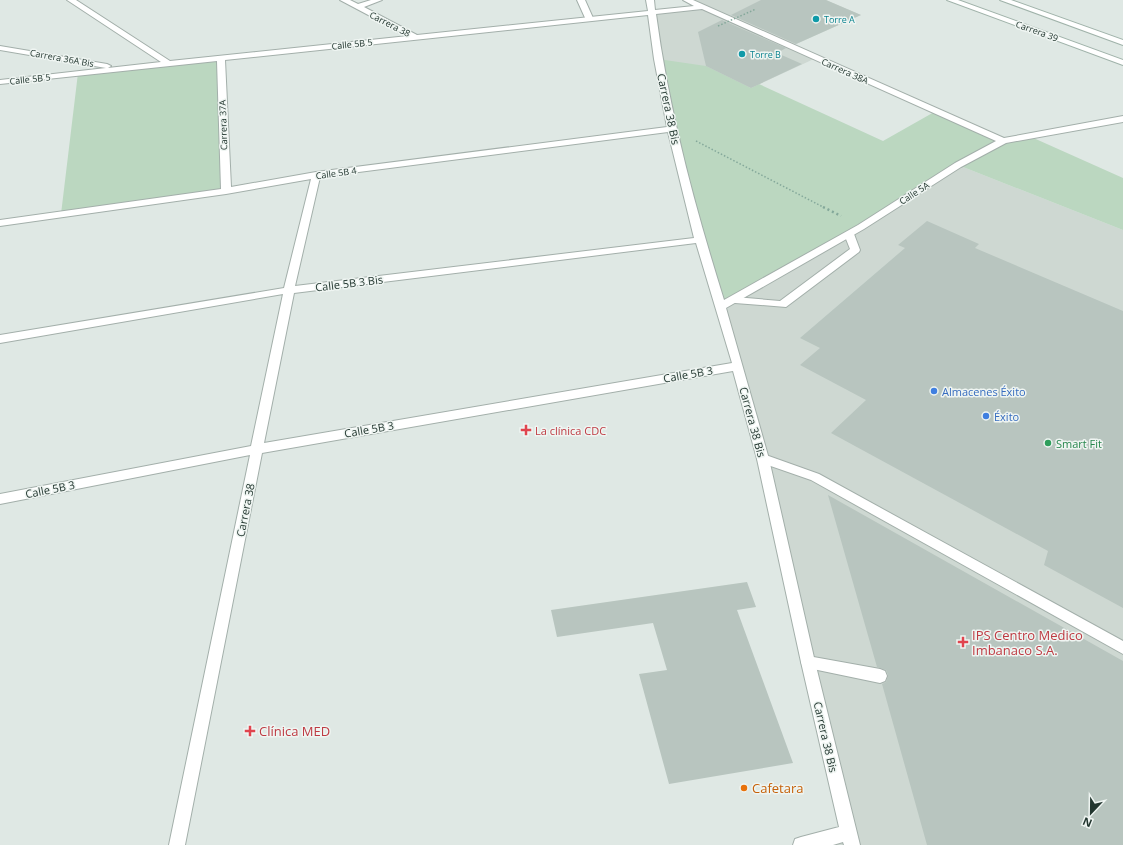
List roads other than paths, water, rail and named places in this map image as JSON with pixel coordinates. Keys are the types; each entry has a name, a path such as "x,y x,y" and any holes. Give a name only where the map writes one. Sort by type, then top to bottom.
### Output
{"street":[{"path":"72,0 169,64"},
{"name":"Carrera 38","path":"344,0 415,37"},
{"path":"358,7 378,0"},
{"path":"581,0 589,18"},
{"name":"Carrera 38 Bis","path":"650,0 658,59 672,129 700,240 738,366 763,459 808,662 850,839"},
{"name":"Carrera 38A","path":"687,0 1003,141"},
{"name":"Carrera 39","path":"951,0 1123,63"},
{"name":"Carrera 39","path":"1004,0 1123,43"},
{"name":"Calle 5B 5","path":"0,82 589,18 704,7"},
{"name":"Carrera 36A Bis","path":"0,48 124,69"},
{"name":"Carrera 37A","path":"221,58 226,191"},
{"name":"Calle 5A","path":"720,307 735,300 862,227 958,165 1003,141 1123,119"},
{"name":"Calle 5B 4","path":"0,223 226,191 316,175 672,129"},
{"name":"Carrera 38","path":"177,845 289,290 316,175"},
{"path":"735,300 782,305 855,250 849,234"},
{"name":"Calle 5B 3 Bis","path":"0,339 289,290 700,240"},
{"name":"Calle 5B 3","path":"0,499 257,449 738,366"},
{"path":"763,459 815,477 1123,648"},
{"path":"808,662 880,676"},
{"path":"801,845 850,839"}],"place":[{"name":"Torre A","path":"816,19"},
{"name":"Torre B","path":"742,54"},
{"name":"Almacenes Éxito","path":"934,391"},
{"name":"Éxito","path":"986,416"},
{"name":"La clínica CDC","path":"526,430"},
{"name":"Smart Fit","path":"1048,443"},
{"name":"IPS Centro Medico Imbanaco S.A.","path":"963,642"},
{"name":"Clínica MED","path":"250,731"},
{"name":"Cafetara","path":"744,788"}]}
